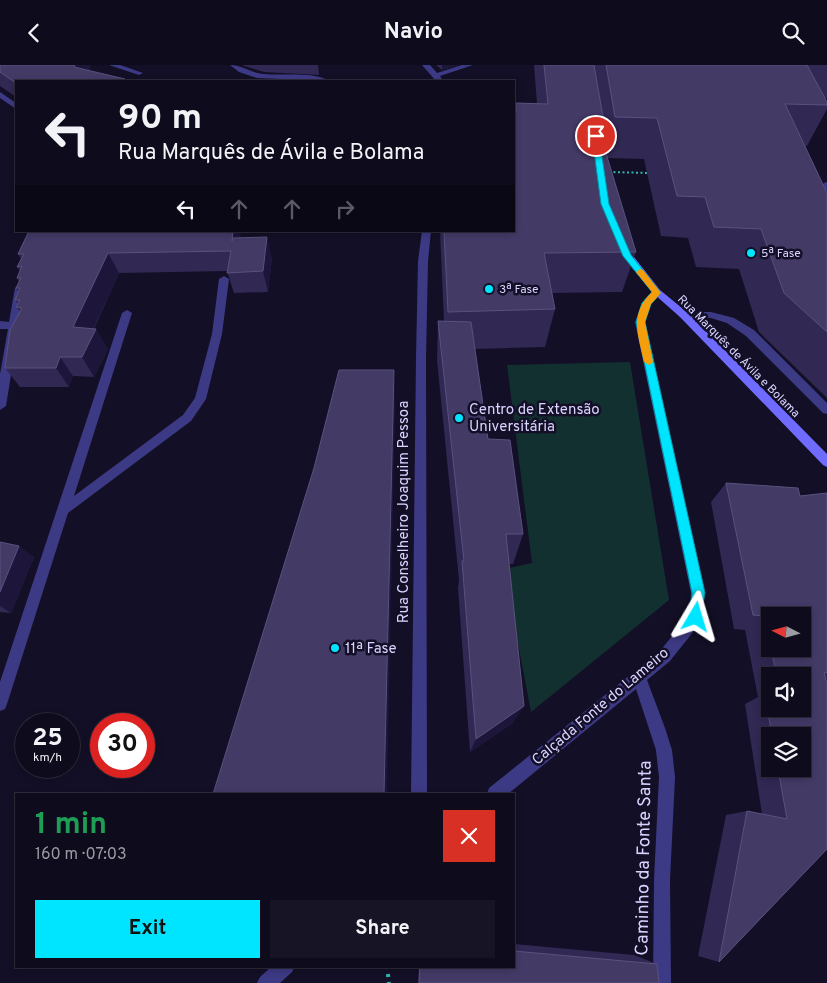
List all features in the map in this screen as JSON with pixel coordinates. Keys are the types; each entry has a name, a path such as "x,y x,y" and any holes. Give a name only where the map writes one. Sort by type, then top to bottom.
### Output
{"main road":[{"name":"Rua Marquês de Ávila e Bolama","path":"620,239 627,256 657,293 684,315 827,462"}],"street":[{"path":"112,65 141,69"},
{"path":"234,65 243,71 257,75 281,79 295,77 318,80"},
{"path":"426,65 438,78 469,65"},
{"path":"0,94 15,106"},
{"path":"816,214 816,197 827,185"},
{"name":"Rua Conselheiro Joaquim Pessoa","path":"418,793 421,358 423,261 427,232"},
{"path":"0,406 13,326 24,274"},
{"path":"65,509 187,418 200,399 217,334 224,279"},
{"name":"Calçada Fonte do Lameiro","path":"496,793 665,656 696,617 698,593 640,322 647,303 657,293"},
{"path":"0,704 65,509 126,313"},
{"path":"684,315 711,315 730,320 750,333 827,410"},
{"path":"0,325 13,326"},
{"name":"Caminho da Fonte Santa","path":"638,677 658,728 664,750 667,777 662,880 662,983"},
{"path":"266,983 284,968"}],"path":[{"path":"601,172 658,174"},
{"path":"387,968 389,983"}],"green space":[{"path":"630,362 669,600 531,712 504,569 532,563 507,365"}],"building":[{"path":"0,65 75,65 74,67 125,80 15,80 15,82 0,72"},
{"path":"544,65 594,65 603,117 595,117 636,252 544,253 555,309 448,312 444,232 515,232 516,103 548,104"},
{"path":"606,65 807,65 827,105 785,104 827,193 827,332 784,293 761,229 714,227 705,197 677,196 657,118 615,117"},
{"path":"29,232 233,232 232,241 233,238 267,237 263,271 227,273 231,251 108,253 73,327 96,329 82,357 60,357 56,368 5,368 10,330 22,308 16,307 20,300 15,300 20,288 16,288 21,278 17,278 22,266 17,267 24,254 18,254"},
{"path":"438,321 471,322 488,439 510,440 523,534 506,534 524,706 476,739 462,561 464,561"},
{"name":"11ª Fase","path":"339,370 394,370 384,793 213,793 314,468"},
{"path":"726,483 798,488 800,496 827,493 827,673 824,672 827,685 827,849 719,962 747,811 787,819 779,777 811,777 811,727 770,727 769,717 811,717 811,667 775,667 773,657 811,657 811,607 761,607 761,616 753,615"},
{"path":"0,542 19,546 0,592"},
{"path":"515,951 657,964 659,983 419,983 420,968 515,968"}],"slow traffic":[{"path":"640,272 657,293 647,303 640,322 649,362"}],"place":[{"name":"5ª Fase","path":"751,253"},
{"name":"3ª Fase","path":"489,289"},
{"name":"Centro de Extensão Universitária","path":"459,418"},
{"name":"11ª Fase","path":"335,648"}],"route":[{"path":"596,136 605,204 627,256 657,293 647,303 640,322 698,593 696,617"}]}
